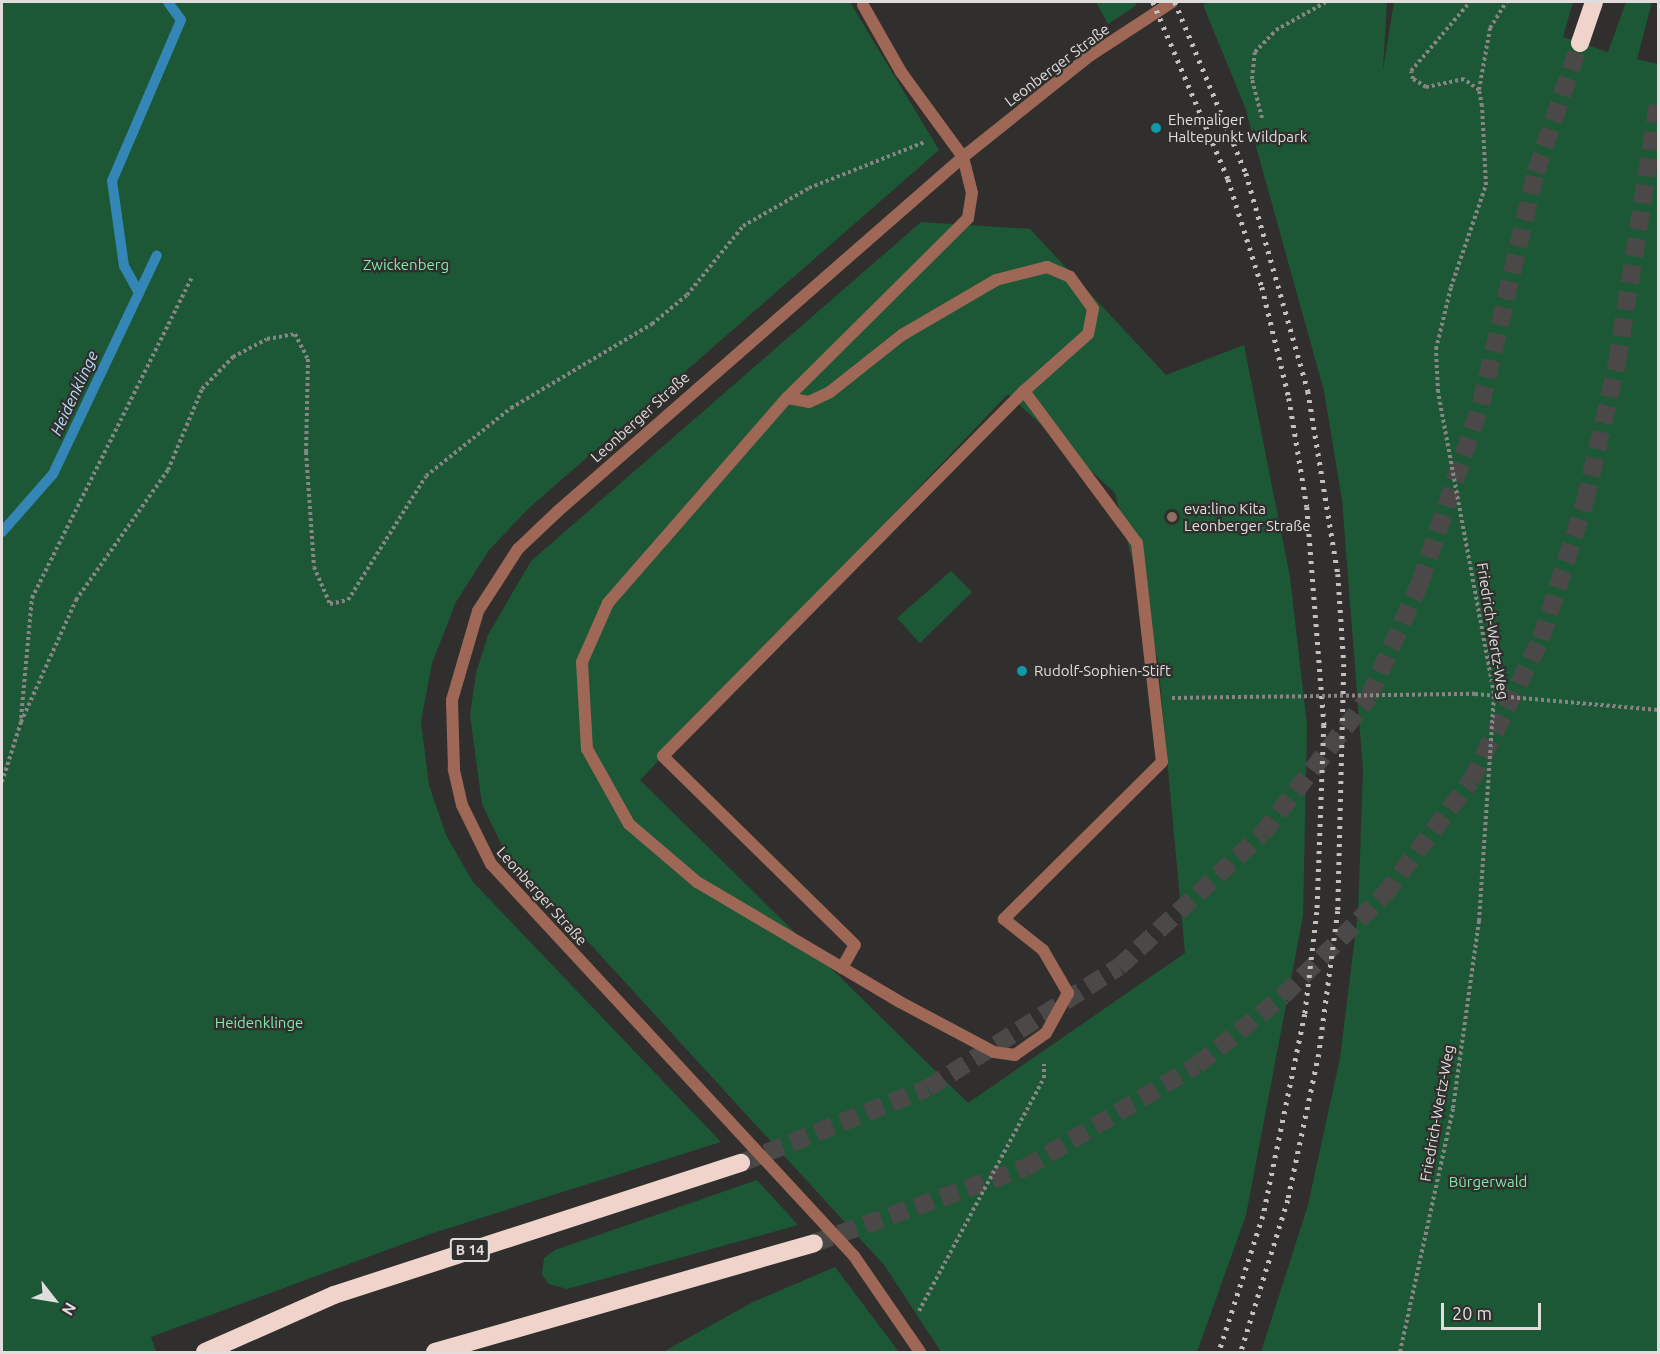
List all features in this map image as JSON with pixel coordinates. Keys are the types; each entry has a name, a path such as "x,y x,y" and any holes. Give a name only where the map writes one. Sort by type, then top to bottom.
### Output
{"highway":[{"path":"1580,43 1594,2"},
{"name":"B 14","path":"205,1353 334,1295 741,1163"},
{"path":"438,1352 814,1243"}],"street":[{"name":"Leonberger Straße","path":"920,1353 854,1256 491,864 462,805 450,733 452,700 468,637 494,583 518,549 963,157 1090,55 1172,2"},
{"path":"862,5 963,157 972,193 968,218 787,398 608,603 582,662 583,722 587,749 629,824 697,882 842,968 994,1052 1015,1055 1046,1033 1068,993 1043,951 1004,919 1162,762 1137,543 1024,391"},
{"path":"787,398 808,402 831,392 902,335 996,280 1047,267 1070,277 1093,309 1088,334 1024,391 663,756 855,945 842,968"}],"path":[{"path":"1262,118 1252,79 1255,52 1276,30 1326,2"},
{"path":"1470,2 1412,71 1413,79 1426,87 1464,79 1479,90"},
{"name":"Friedrich-Wertz-Weg","path":"1400,1353 1453,1108 1479,921 1494,694 1438,392 1436,349 1450,286 1486,185 1479,90 1490,28 1506,2"},
{"path":"2,782 21,722 76,600 168,470 202,389 233,357 267,339 295,334 308,359 306,452 314,567 330,604 348,600 426,476 511,408 652,324 687,295 743,226 809,188 946,134"},
{"path":"21,722 32,598 192,277"},
{"path":"1172,698 1475,693 1659,710"},
{"path":"916,1318 1044,1078"}],"green space":[{"name":"Zwickenberg","path":"2,2 855,2 851,4 939,150 529,508 489,550 456,602 432,663 421,722 429,785 446,835 473,882 721,1142 433,1233 151,1337 156,1352 2,1352"},
{"path":"1096,2 1135,2 1137,5 1108,24"},
{"name":"Bürgerwald","path":"1209,2 1387,2 1383,70 1394,2 1573,2 1563,37 1608,52 1626,2 1652,2 1637,59 1658,64 1658,1352 1261,1352 1308,1205 1340,1058 1358,913 1363,770 1342,500 1324,391 1245,107 1203,5"},
{"path":"921,222 1030,229 1166,375 1244,345 1290,577 1307,725 1303,916 1246,1215 1197,1352 941,1352 885,1266 504,850 482,804 470,715 476,673 488,635 531,561","holes":["1008,394 1115,493 1158,661 1185,953 968,1103 640,780"]},
{"path":"951,571 972,592 920,643 897,618"},
{"path":"757,1180 798,1225 567,1289 549,1284 542,1275 544,1258 555,1250"},
{"path":"835,1267 899,1352 663,1352 753,1302"}],"waterway":[{"path":"139,293 124,266 112,181 181,20 168,2"},
{"name":"Heidenklinge","path":"2,532 53,474 157,255"}],"tunnel":[{"path":"741,1163 928,1088 1119,967 1262,834 1369,697 1420,583 1481,404 1536,172 1580,43"},
{"path":"814,1243 1025,1168 1197,1065 1283,996 1384,895 1471,781 1541,639 1585,502 1617,363 1658,105"}],"railway":[{"path":"1153,2 1228,179 1262,287 1289,398 1307,507 1324,725 1317,912 1305,1014 1263,1216 1219,1352"},
{"path":"1175,2 1246,173 1308,391 1338,574 1344,664 1338,911 1319,1054 1288,1200 1241,1352"}],"place":[{"name":"Ehemaliger Haltepunkt Wildpark","path":"1156,128"},
{"name":"eva:lino Kita Leonberger Straße","path":"1172,517"},
{"name":"Rudolf-Sophien-Stift","path":"1022,671"}]}
